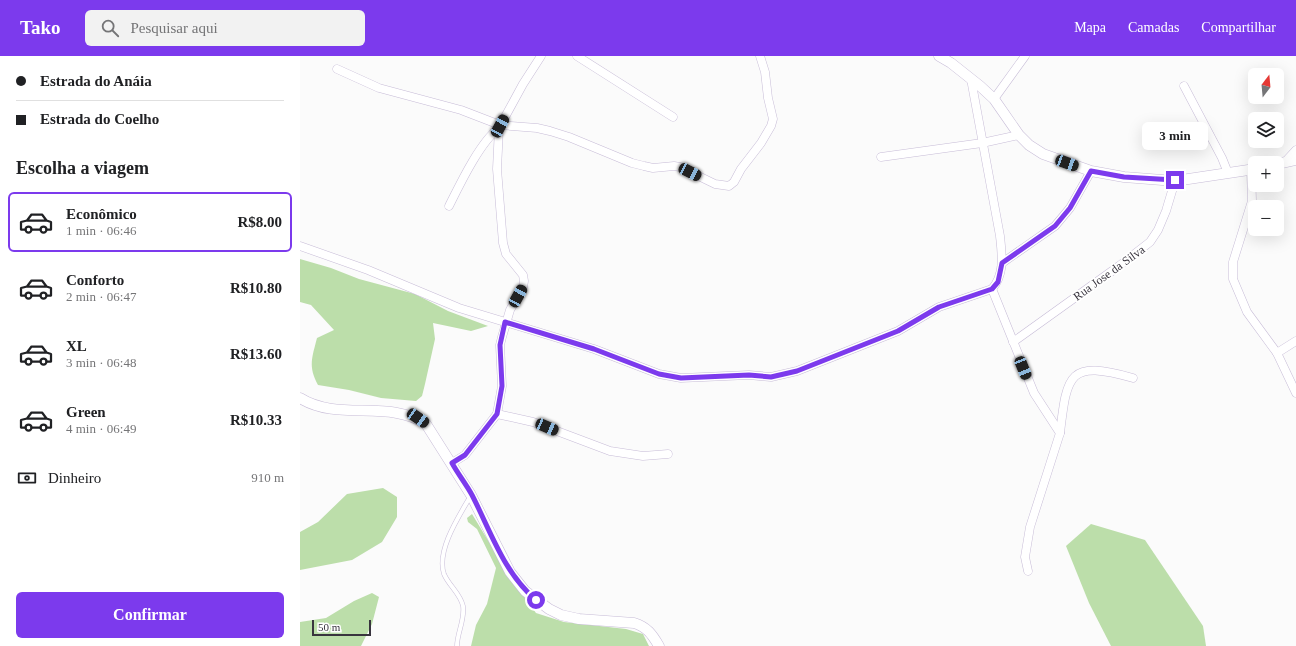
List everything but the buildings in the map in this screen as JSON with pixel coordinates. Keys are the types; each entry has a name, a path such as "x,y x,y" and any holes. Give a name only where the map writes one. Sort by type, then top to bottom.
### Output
{"street":[{"path":"448,206 478,154 494,132 500,127 523,84 541,56"},
{"path":"577,56 673,117"},
{"path":"337,69 379,88 461,110 500,127 537,128 569,137 632,163 653,168 674,166 680,167 715,184 729,186 734,182 741,169 761,143 771,126 773,119 768,98 765,72 760,56"},
{"path":"938,56 951,63 994,99 1019,135 1029,145 1043,154 1091,171 1124,177 1175,180 1248,171"},
{"path":"994,99 1025,56"},
{"path":"300,246 368,270 459,308 594,349 659,374 681,378 749,375 771,377 797,371 898,331 939,307 992,289 998,282 1002,263 1000,236 971,79"},
{"path":"1184,86 1222,158 1228,173"},
{"path":"452,463 465,455 497,414 502,386 500,345 505,322 523,288 524,281 523,275 506,254 503,243 497,169 500,127"},
{"path":"881,157 982,143 1019,135"},
{"path":"1284,160 1296,150"},
{"path":"1284,162 1296,160"},
{"path":"1002,263 1055,226 1070,208 1091,171"},
{"name":"Rua Jose da Silva","path":"1013,342 1150,242 1158,230 1166,211 1175,180"},
{"path":"1252,192 1252,201 1233,262 1233,279 1248,312 1277,353 1296,393"},
{"path":"992,289 1034,393 1060,433"},
{"path":"1277,353 1296,341"},
{"path":"1028,571 1025,557 1030,527 1060,433 1066,394 1071,381 1077,373 1086,370 1097,370 1133,378"},
{"path":"300,398 309,404 335,410 398,413 418,418 433,432 471,494 510,572 525,591 536,600 561,615 579,619 634,623 642,625 648,630 660,646"},
{"path":"497,414 547,427 579,441 610,451 643,456 668,454"}],"lane":[{"path":"457,646 459,628 463,616 463,606 457,592 445,576 442,568 443,556 447,541 471,494"}],"green space":[{"path":"300,259 331,268 359,279 415,294 448,311 488,326 471,331 433,323 435,339 422,396 416,401 381,398 349,390 318,385 312,367 312,357 317,338 334,330 311,305 300,302"},
{"path":"383,488 397,497 397,517 382,542 352,560 300,570 300,532 318,522 347,494"},
{"path":"472,514 514,583 536,613 564,622 626,629 643,634 649,646 471,646 476,625 487,604 496,568 477,529 468,522 467,518"},
{"path":"1091,524 1145,540 1203,626 1206,646 1111,646 1089,603 1066,546"},
{"path":"372,593 379,597 372,624 361,646 300,646 300,622 326,618 354,601"}],"route":[{"path":"536,600 525,591 510,572 471,494 452,463 465,455 497,414 502,386 500,345 505,322 594,349 659,374 681,378 749,375 771,377 797,371 898,331 939,307 992,289 998,282 1002,263 1055,226 1070,208 1083,188 1091,171 1124,177 1175,180"}]}
